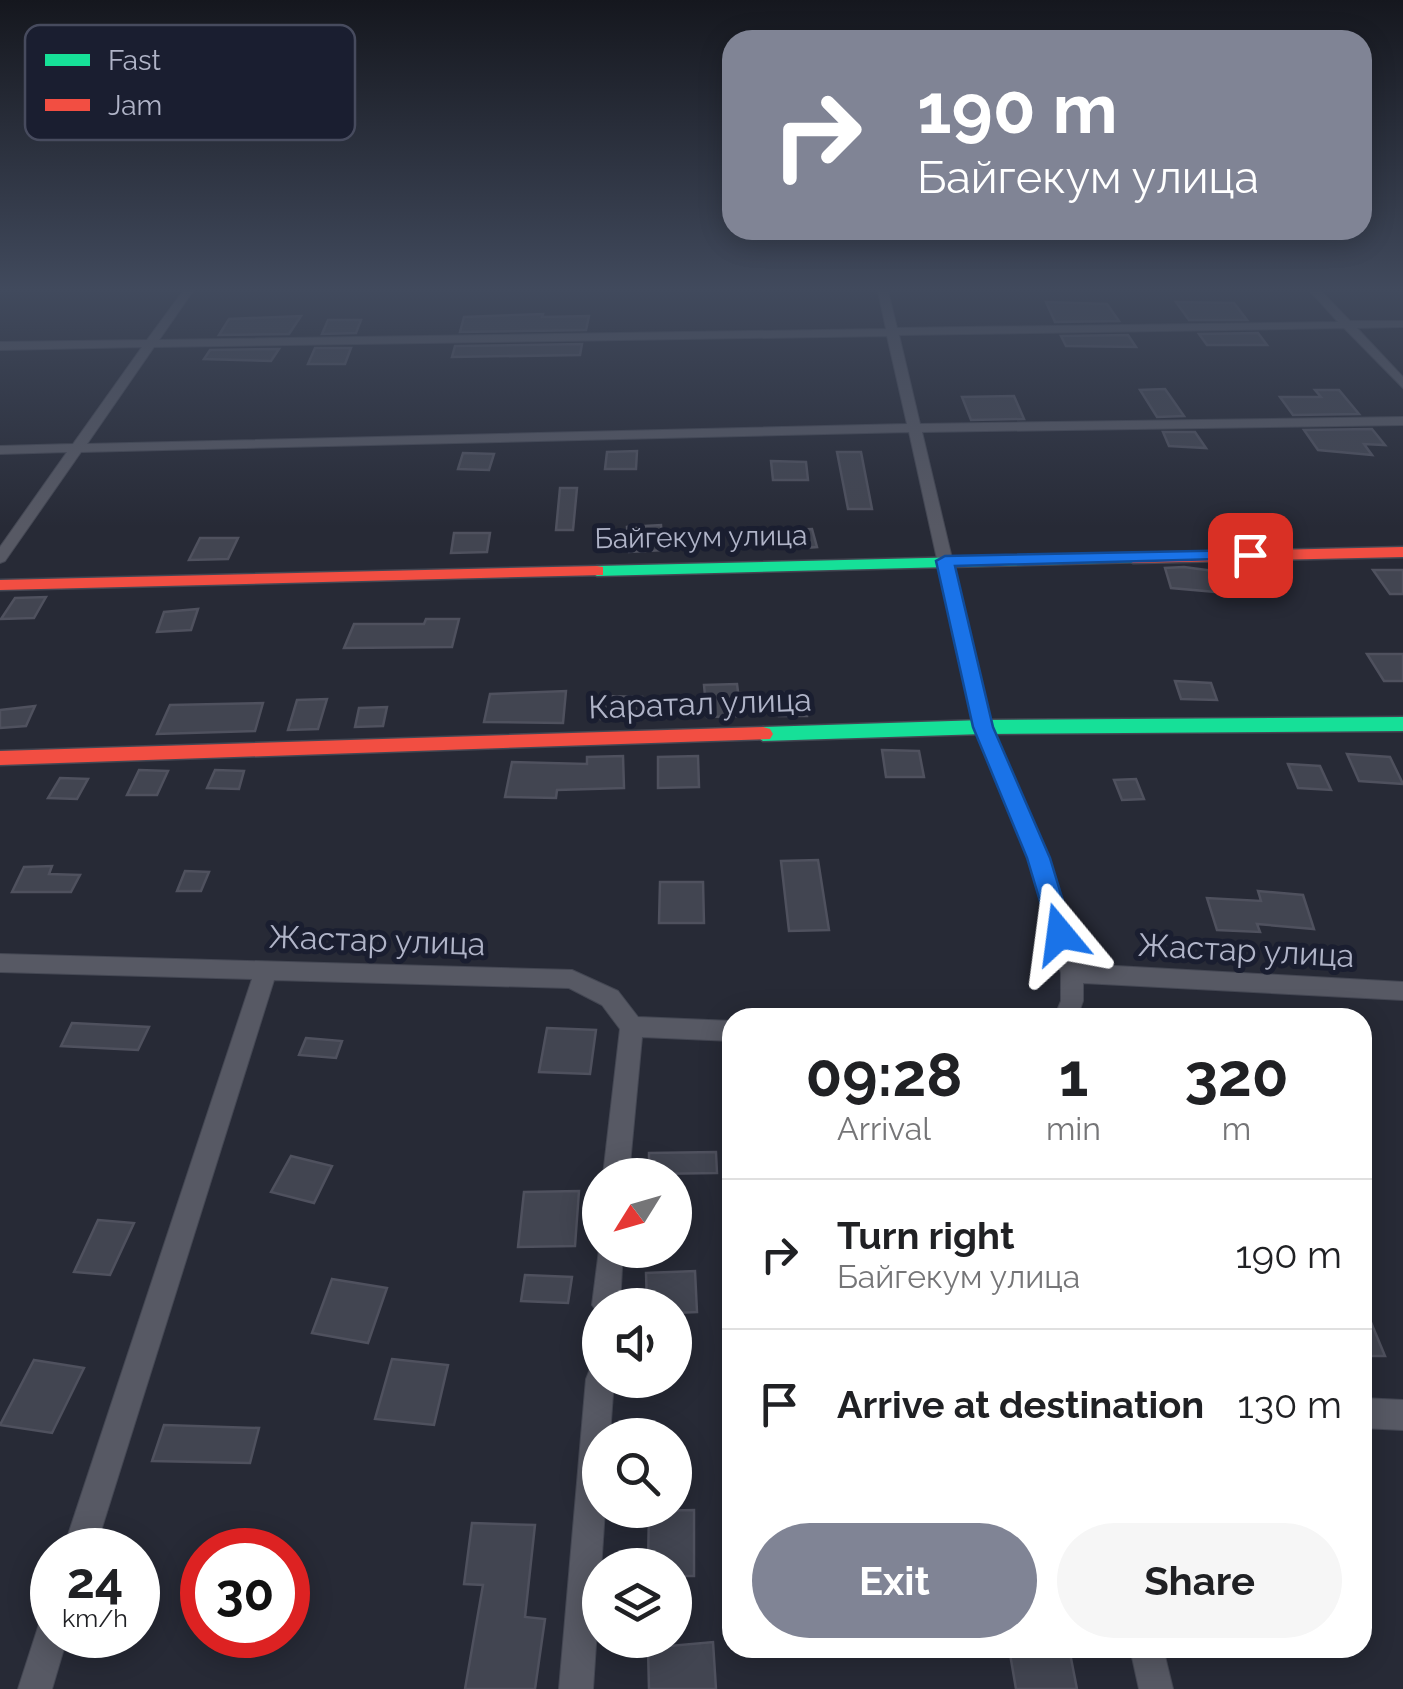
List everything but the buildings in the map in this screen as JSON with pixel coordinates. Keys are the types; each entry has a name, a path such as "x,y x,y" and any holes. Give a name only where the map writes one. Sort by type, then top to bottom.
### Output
{"street":[{"path":"0,558 133,370"},
{"path":"901,370 983,727 1038,858 1072,972 1069,1008"},
{"path":"0,450 914,428 1403,421"},
{"name":"Байгекум улица","path":"0,585 1403,552"},
{"name":"Каратал улица","path":"0,758 983,727 1403,724"},
{"name":"Жастар улица","path":"0,963 572,979 610,998 632,1026"},
{"path":"86,1528 266,969"},
{"name":"Жастар улица","path":"1072,972 1403,991"},
{"path":"618,1158 632,1026 722,1030"},
{"path":"576,1689 599,1398"},
{"path":"1372,1413 1403,1415"},
{"path":"34,1689 44,1658"},
{"path":"1149,1658 1156,1689"}],"traffic: fast":[{"path":"597,571 1133,558"},
{"path":"763,734 983,727 1403,724"}],"traffic: jam":[{"path":"1133,558 1403,552"},
{"path":"0,585 597,571"},
{"path":"0,758 763,734"}],"route":[{"path":"1060,934 1038,858 983,727 945,561 1250,555"}]}
